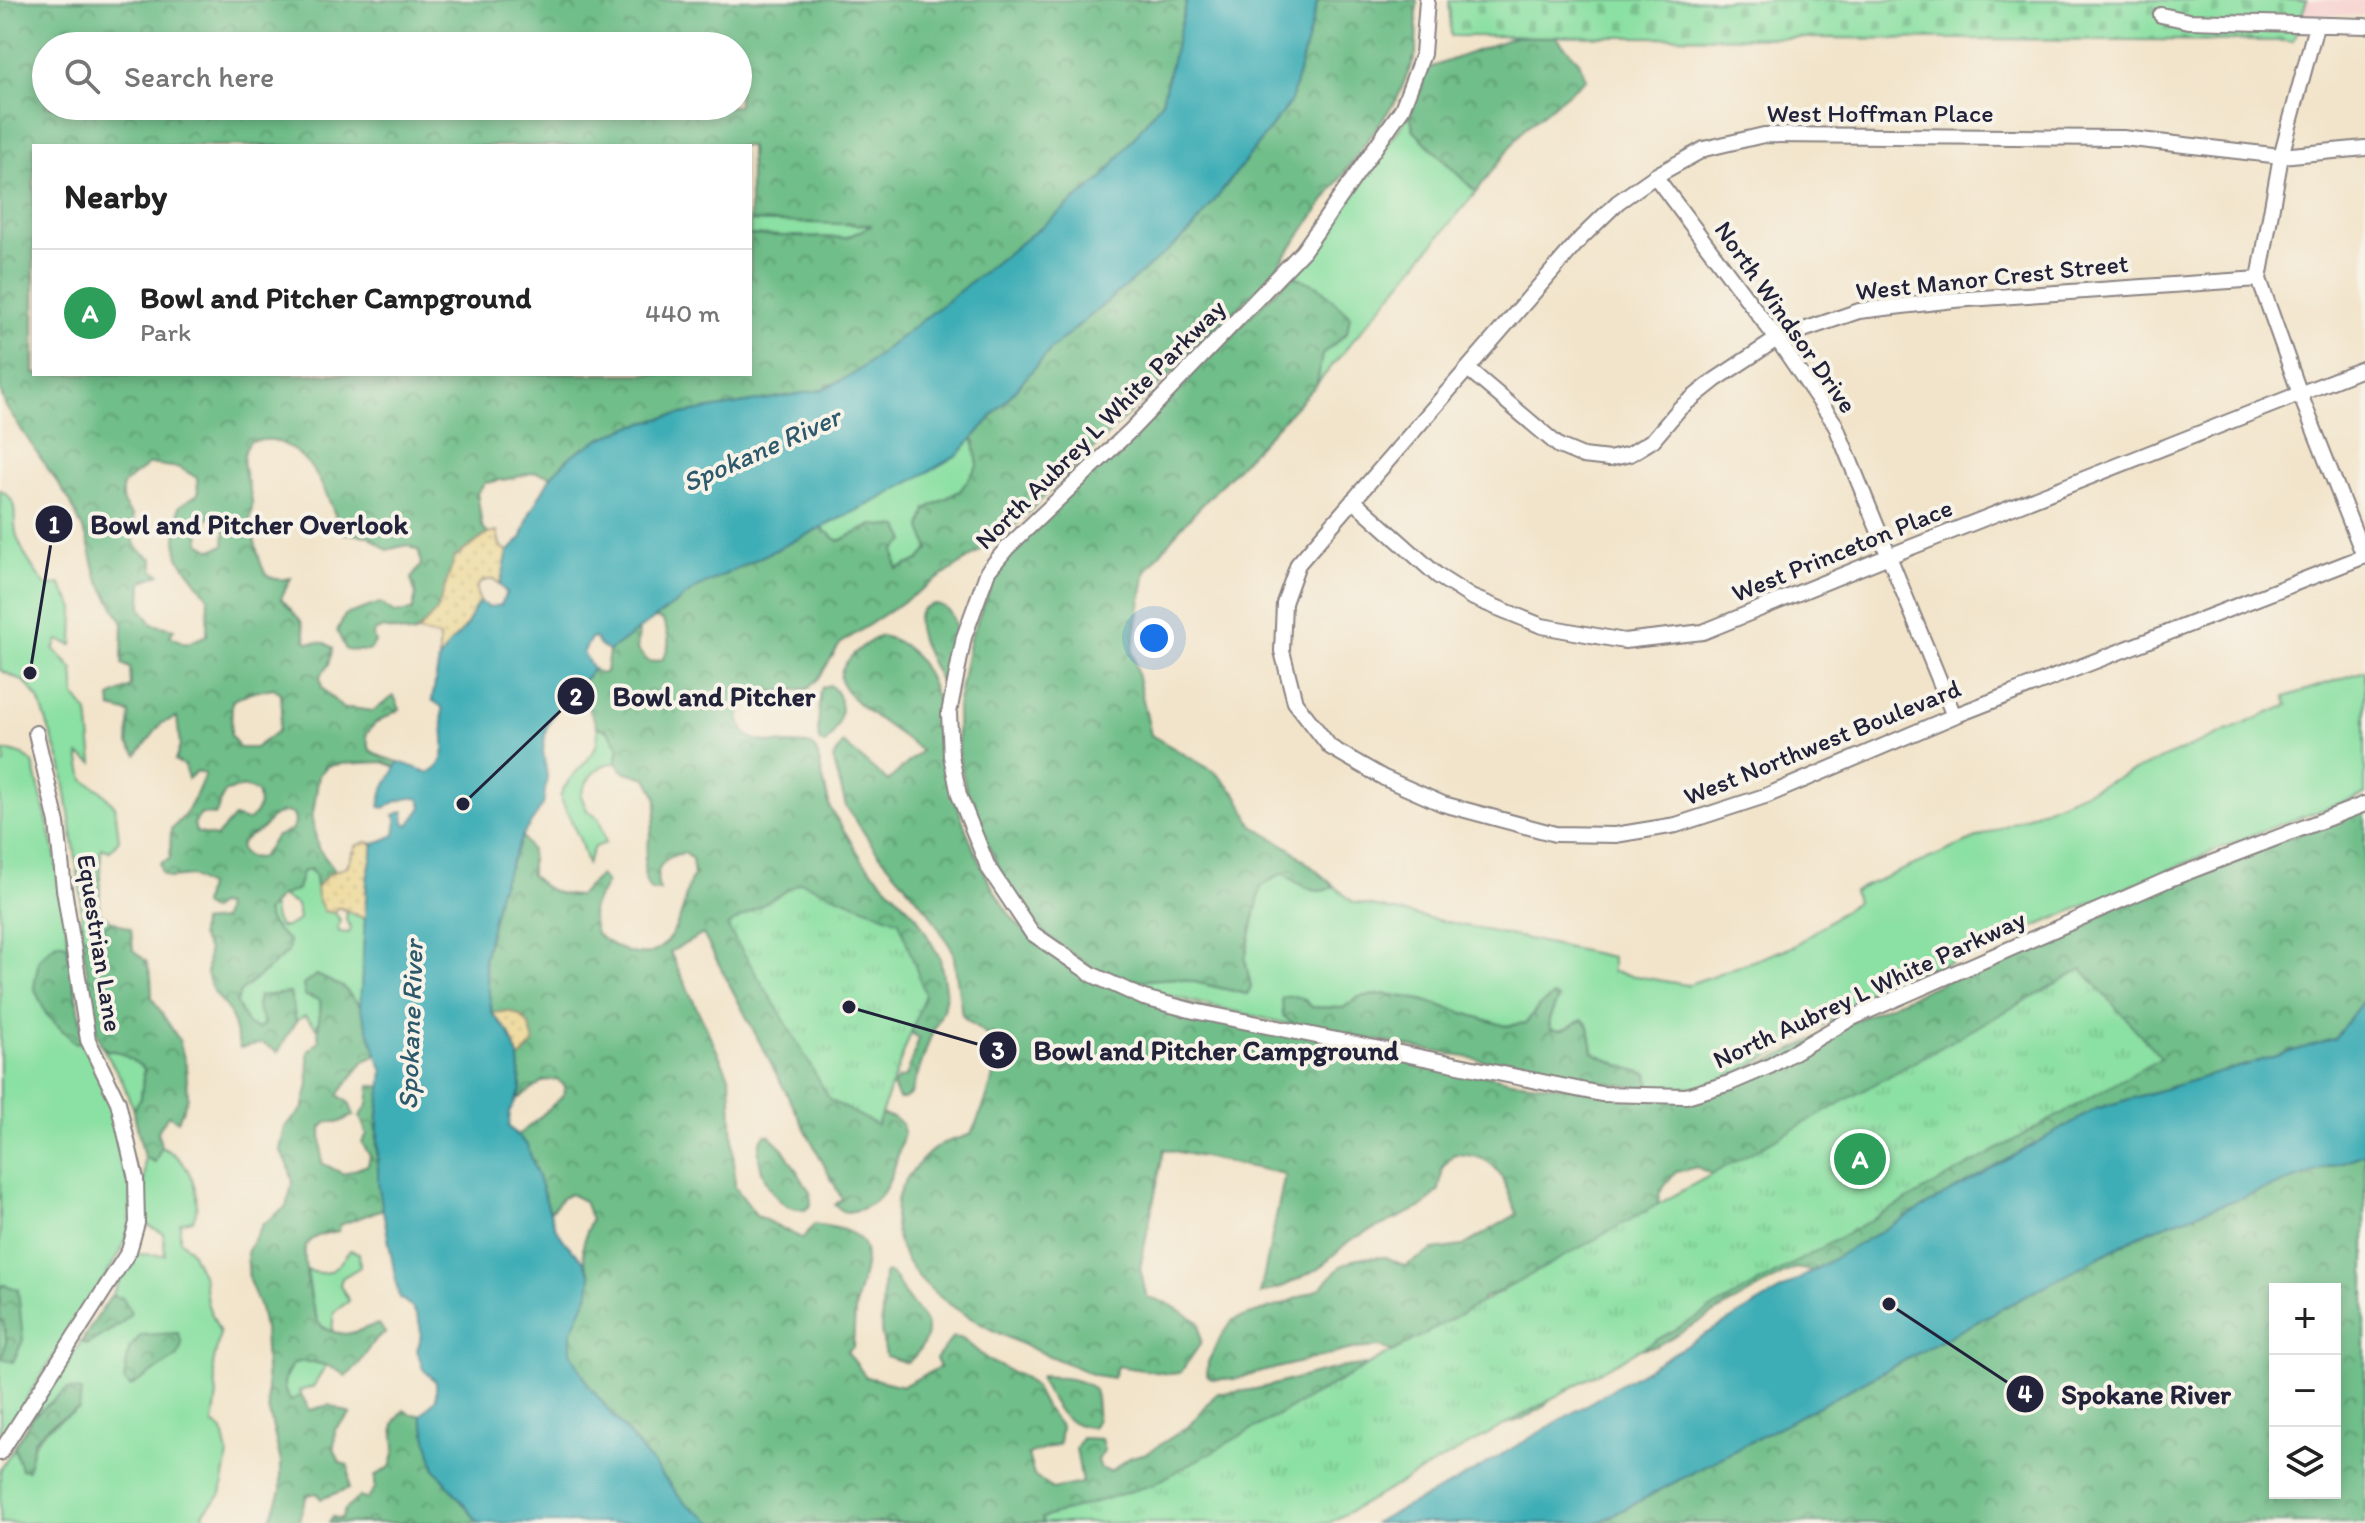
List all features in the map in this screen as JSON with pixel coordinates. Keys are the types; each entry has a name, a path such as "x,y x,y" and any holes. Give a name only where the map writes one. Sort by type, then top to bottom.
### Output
{"street":[{"name":"North Aubrey L White Parkway","path":"1427,0 1423,54 1402,109 1303,251 1131,430 1030,525 988,571 964,637 949,713 951,756 959,795 988,867 1032,933 1093,975 1144,998 1194,1011 1601,1094 1686,1096 1730,1083 1770,1066 1852,1018 2167,880 2365,804"},
{"path":"2161,15 2189,21 2365,26"},
{"path":"2316,26 2281,156 2259,279 2300,394 2365,556"},
{"name":"West Hoffman Place","path":"1353,500 1581,238 1618,202 1655,176 1704,149 1764,135 2123,138 2281,156 2365,148"},
{"name":"North Windsor Drive","path":"1655,176 1777,339 1835,424 1954,716"},
{"name":"West Manor Crest Street","path":"1468,369 1559,446 1583,456 1609,459 1630,454 1653,440 1680,408 1715,380 1777,339 1859,311 1954,300 2259,279"},
{"name":"West Princeton Place","path":"1353,500 1438,576 1471,597 1542,626 1624,641 1703,632 2365,368"},
{"name":"West Northwest Boulevard","path":"1353,500 1298,564 1284,603 1282,651 1295,702 1330,747 1384,778 1443,804 1555,834 1615,835 1676,825 1768,795 1954,716 2365,556"},
{"name":"Equestrian Lane","path":"0,1453 129,1251 137,1223 136,1179 118,1102 88,1040 64,889 57,823 36,733"}],"shaded area":[{"path":"2307,0 2365,0 2365,15 2303,15"}],"green space":[{"path":"0,0 1187,0 1162,101 1102,179 854,374 821,390 670,416 629,427 572,455 551,476 535,472 485,483 477,493 482,526 488,534 455,557 437,611 417,632 412,634 383,628 374,632 375,642 369,651 346,650 337,631 345,615 380,603 394,613 412,611 416,595 411,579 421,565 419,551 407,545 387,550 369,536 342,533 319,479 301,456 273,440 250,441 244,464 252,502 250,521 260,561 269,576 275,579 291,578 281,598 301,621 307,642 325,643 333,648 329,664 320,677 322,688 343,709 373,711 394,696 400,709 375,723 366,735 370,750 399,762 396,767 383,762 340,764 327,766 319,775 312,819 318,848 335,871 316,887 315,876 310,869 302,872 297,890 280,896 266,912 272,925 289,941 288,952 240,992 236,1003 248,1025 259,1029 264,1023 257,1007 259,996 290,993 296,1021 278,1052 262,1043 240,1048 230,1013 212,989 207,973 208,950 200,936 201,922 222,920 225,906 218,905 210,911 203,905 207,886 191,876 170,878 162,874 160,863 170,859 171,829 187,811 205,774 197,771 188,779 185,766 175,761 180,746 177,717 162,723 137,755 128,744 130,713 111,708 110,697 131,687 130,668 122,664 123,623 97,577 87,538 70,501 6,407 0,390","holes":["149,464 180,468 197,478 198,494 179,506 176,540 178,557 208,597 207,635 186,644 170,636 174,629 152,624 141,608 142,582 160,574 153,570 153,559 140,551 134,542 133,516 124,505 123,484","210,516 220,519 225,530 224,545 212,550 200,543 199,531","274,688 281,694 278,731 255,748 239,748 231,735 232,701 250,692","245,787 257,792 259,805 254,815 247,821 234,817 216,837 196,832 194,824 201,814 215,815 226,791","283,812 294,816 292,830 275,837 260,858 247,857 242,853 240,845"]},
{"path":"1318,0 1417,0 1416,54 1397,99 1270,277 1007,533 840,644 819,678 808,689 766,694 747,703 741,710 741,726 751,738 812,745 817,753 830,808 863,861 917,917 940,958 946,994 943,1010 911,1094 899,1099 893,1086 898,1079 906,1077 919,1038 908,1031 874,1112 894,1118 902,1124 904,1133 887,1185 871,1204 844,1212 835,1205 842,1199 703,934 670,952 730,1078 735,1187 757,1216 803,1239 814,1224 852,1233 861,1241 866,1255 864,1271 856,1303 853,1347 847,1351 866,1377 903,1386 940,1367 936,1359 953,1337 963,1339 989,1361 1025,1378 1034,1386 1061,1427 1059,1444 1028,1455 1034,1475 1052,1489 1082,1483 1076,1448 1082,1438 1101,1439 1104,1450 1098,1460 1101,1469 1111,1471 1189,1426 1217,1393 1261,1388 1346,1367 1388,1367 1166,1523 714,1523 684,1502 589,1386 571,1352 571,1333 591,1275 583,1248 591,1220 584,1201 570,1194 550,1212 527,1145 517,1135 564,1095 565,1087 557,1079 543,1081 518,1099 521,1090 519,1059 534,1044 508,1011 492,1013 484,960 499,891 522,836 531,851 531,875 552,891 578,896 600,875 606,882 592,909 596,934 624,951 636,954 647,954 667,942 682,912 694,876 692,859 685,853 677,854 661,865 657,876 660,891 651,891 644,870 656,812 655,793 647,778 623,771 616,763 619,746 608,731 597,726 584,704 571,695 593,669 600,674 606,672 609,651 639,630 637,650 649,662 662,660 668,636 663,620 655,618 697,588 821,528 839,541 873,525 899,527 906,541 894,550 897,569 919,560 929,549 921,528 926,509 960,491 978,465 973,438 1051,349 1192,230 1291,101"},
{"path":"1449,0 2307,0 2293,41 1451,36"},
{"path":"1514,37 1556,37 1579,61 1586,79 1525,128 1476,192 1414,131 1410,114 1429,68"},
{"path":"1410,114 1414,131 1476,192 1317,384 1322,354 1347,333 1318,286 1292,275"},
{"path":"752,221 874,224 846,238 752,235"},
{"path":"1292,275 1318,286 1350,316 1347,333 1322,354 1317,384 1182,526 1146,571 1132,651 1151,735 1215,772 1238,796 1253,826 1291,849 1334,886 1327,890 1314,890 1282,873 1261,887 1245,959 1251,987 1247,994 1177,978 1128,981 1092,968 1045,934 1013,896 978,825 967,795 958,752 957,707 970,638 998,570 1033,528"},
{"path":"973,438 979,465 960,491 926,509 921,528 929,549 919,560 897,570 894,550 873,525 839,541 821,528 884,497 959,454"},
{"path":"0,490 11,500 17,536 30,563 47,587 60,584 74,608 73,645 58,640 54,649 73,670 75,696 88,713 93,763 79,755 84,780 100,790 115,806 119,840 110,851 101,848 99,912 112,921 82,939 81,892 62,767 39,699 25,682 0,670"},
{"path":"935,604 946,608 955,628 954,656 947,693 919,631 919,614"},
{"path":"881,636 902,644 918,659 929,679 938,703 960,812 976,854 996,893 1012,917 1032,938 1091,981 1511,1081 1686,1099 1863,1017 2169,883 2365,809 2365,998 2334,1039 2096,1109 1812,1271 1795,1268 1656,1346 1634,1350 1557,1391 1542,1408 1523,1419 1482,1431 1724,1180 1697,1167 1676,1172 1660,1192 1653,1225 1482,1298 1479,1353 1397,1353 1380,1347 1352,1349 1234,1379 1212,1379 1207,1375 1208,1362 1233,1320 1320,1289 1341,1266 1357,1258 1386,1257 1405,1266 1433,1250 1463,1246 1517,1214 1502,1179 1491,1163 1470,1155 1454,1154 1443,1167 1439,1190 1424,1206 1350,1240 1318,1269 1260,1294 1285,1174 1164,1149 1140,1268 1147,1298 1167,1303 1199,1322 1201,1343 1180,1373 1117,1366 1113,1378 1094,1375 1002,1335 970,1317 940,1297 916,1274 900,1247 895,1217 897,1199 906,1179 934,1148 971,1134 991,1084 995,1057 993,1045 987,1036 962,1015 953,951 928,911 875,849 846,806 833,759 843,743 888,781 921,751 853,698 841,680 844,665 850,658 864,645"},
{"path":"2365,671 2365,795 2259,832 1939,967 1852,1009 1742,1071 1707,1084 1678,1089 1644,1088 1650,1083 1648,1074 1621,1066 1593,1052 1589,1027 1560,1032 1550,1029 1549,1019 1558,999 1539,1006 1526,1023 1505,1026 1422,1000 1386,994 1359,997 1343,1008 1312,1007 1303,998 1297,1026 1161,994 1128,981 1177,978 1247,994 1251,987 1245,959 1261,887 1282,873 1314,890 1327,890 1334,886 1353,902 1612,957 1612,972 1687,985 1794,946 1856,902 1853,891 2288,705 2285,697"},
{"path":"830,685 841,707 835,731 825,744 820,742 818,731 820,693 822,687"},
{"path":"597,726 608,731 619,747 616,763 603,765 593,773 581,796 587,810 599,819 606,843 594,847 587,864 580,840 560,797 571,778 591,756 598,738"},
{"path":"4,752 23,755 33,763 54,849 84,1041 115,1106 132,1180 130,1229 120,1253 0,1440 0,1320 3,1320 13,1362 4,1285 0,1287 0,764 5,763"},
{"path":"309,869 315,876 324,911 335,913 340,920 339,932 349,933 351,928 346,920 347,911 365,919 360,1006 343,987 320,1000 317,1028 305,1016 296,1021 289,993 257,1007 264,1023 259,1029 248,1026 235,1003 240,992 288,952 289,941 272,925 266,912 272,906 279,927 299,920 297,905 280,896 302,872"},
{"path":"801,882 899,921 925,994 877,1125 830,1100 727,926"},
{"path":"112,921 131,929 133,950 146,961 151,976 152,998 179,1040 186,1066 188,1097 178,1121 168,1115 158,1131 161,1147 155,1162 144,1157 133,1109 141,1098 144,1068 101,1045 95,1026 82,939"},
{"path":"57,942 67,944 84,1041 75,1043 46,1014 34,987 39,959"},
{"path":"2082,969 2161,1058 1329,1523 1043,1523 1042,1518 1152,1485"},
{"path":"316,975 343,987 360,1006 377,1055 364,1061 338,1095 349,1103 354,1115 340,1122 327,1122 321,1128 322,1163 343,1174 368,1165 370,1156 362,1143 367,1134 360,1116 368,1105 370,1085 382,1087 377,1148 383,1209 340,1225 339,1231 320,1235 309,1242 305,1252 308,1286 317,1320 324,1328 345,1334 379,1324 385,1333 375,1339 355,1369 346,1376 314,1362 294,1363 288,1372 284,1387 291,1401 301,1395 310,1410 329,1405 351,1414 335,1429 334,1448 340,1463 349,1465 349,1488 321,1499 317,1493 307,1495 298,1523 269,1523 281,1491 281,1462 268,1408 264,1328 249,1280 247,1252 263,1224 286,1207 293,1182 280,1150 285,1127 303,1109 309,1085 308,1052 319,1041 320,1000 305,996 303,985"},
{"path":"1386,994 1422,1000 1506,1026 1526,1023 1539,1006 1553,996 1558,999 1549,1019 1550,1029 1564,1029 1583,1020 1589,1026 1593,1052 1621,1066 1648,1074 1650,1083 1644,1088 1607,1083 1297,1026 1283,1016 1282,998 1291,996 1312,1007 1343,1008 1359,997"},
{"path":"101,1045 144,1068 141,1098 133,1109 122,1080"},
{"path":"765,1135 769,1135 783,1149 810,1192 811,1205 805,1210 785,1205 767,1183 759,1152"},
{"path":"161,1147 183,1164 194,1187 196,1213 193,1220 180,1223 180,1240 191,1251 204,1279 207,1303 220,1333 213,1365 217,1395 213,1424 223,1431 228,1455 221,1494 203,1513 206,1523 0,1523 0,1471 14,1447 21,1468 43,1432 79,1409 68,1389 32,1417 81,1342 88,1344 121,1324 123,1298 111,1296 135,1254 165,1255 163,1233 145,1224 144,1157 155,1162"},
{"path":"2365,1154 2365,1523 1598,1523 2150,1230"},
{"path":"350,1250 359,1253 360,1267 342,1278 340,1285 349,1301 334,1312 332,1332 319,1324 307,1270 322,1273 333,1270"},
{"path":"887,1272 895,1278 926,1323 925,1340 907,1363 886,1356 881,1331 884,1274"},
{"path":"4,1285 18,1289 23,1340 13,1362 2,1358 6,1340 3,1321 0,1320 0,1287"},
{"path":"111,1296 123,1298 131,1313 121,1324 87,1344 81,1342"},
{"path":"178,1333 182,1343 178,1356 130,1387 124,1380 129,1349 141,1335"},
{"path":"308,1360 326,1366 313,1387 299,1391 301,1395 291,1401 285,1392 285,1377 294,1363"},
{"path":"1041,1376 1076,1380 1093,1389 1097,1414 1092,1427 1065,1418 1040,1380"},
{"path":"68,1389 81,1391 79,1409 53,1423 34,1440 28,1470 21,1469 14,1447 32,1417"},
{"path":"404,1410 421,1415 435,1469 479,1523 329,1523 333,1517 341,1519 345,1510 359,1497 368,1499 375,1488 375,1476 390,1467 395,1450 394,1424"}],"sand":[{"path":"497,532 500,545 508,552 500,585 494,579 477,586 480,602 439,660 439,637 417,632 437,611 455,557 488,534"},
{"path":"366,842 374,844 367,880 365,919 341,908 336,908 335,913 324,911 316,887 329,874 347,866 356,846"},
{"path":"508,1011 524,1019 533,1037 534,1044 519,1059 509,1033 492,1013"}],"water":[{"path":"1187,0 1318,0 1291,101 1192,230 1051,349 959,454 884,497 697,588 609,651 591,638 583,653 593,669 557,707 546,729 543,751 547,776 543,805 522,836 499,891 484,960 492,1013 509,1033 519,1059 521,1090 510,1112 509,1127 527,1145 555,1227 583,1260 591,1275 589,1293 571,1333 571,1352 589,1386 684,1502 714,1523 479,1523 435,1469 421,1415 436,1399 436,1382 423,1369 417,1350 421,1335 415,1313 399,1298 378,1183 378,1117 383,1072 360,1006 367,880 374,844 395,835 397,820 394,815 404,811 404,823 409,825 422,807 420,799 411,798 380,807 382,792 399,762 430,773 441,761 444,752 442,707 432,700 439,660 466,627 480,602 489,607 501,605 506,593 500,585 508,552 521,539 530,513 551,476 572,455 629,427 670,416 821,390 854,374 1102,179 1162,101"},
{"path":"2365,998 2365,1154 2150,1230 1598,1523 1373,1523 1450,1485 1850,1249 2096,1109 2334,1039"}],"place":[{"name":"Bowl and Pitcher Overlook","path":"30,673"},
{"name":"Bowl and Pitcher","path":"463,804"},
{"name":"Bowl and Pitcher Campground","path":"849,1007"},
{"name":"Bowl and Pitcher Campground","path":"1860,1159"},
{"name":"Spokane River","path":"1889,1304"}]}
